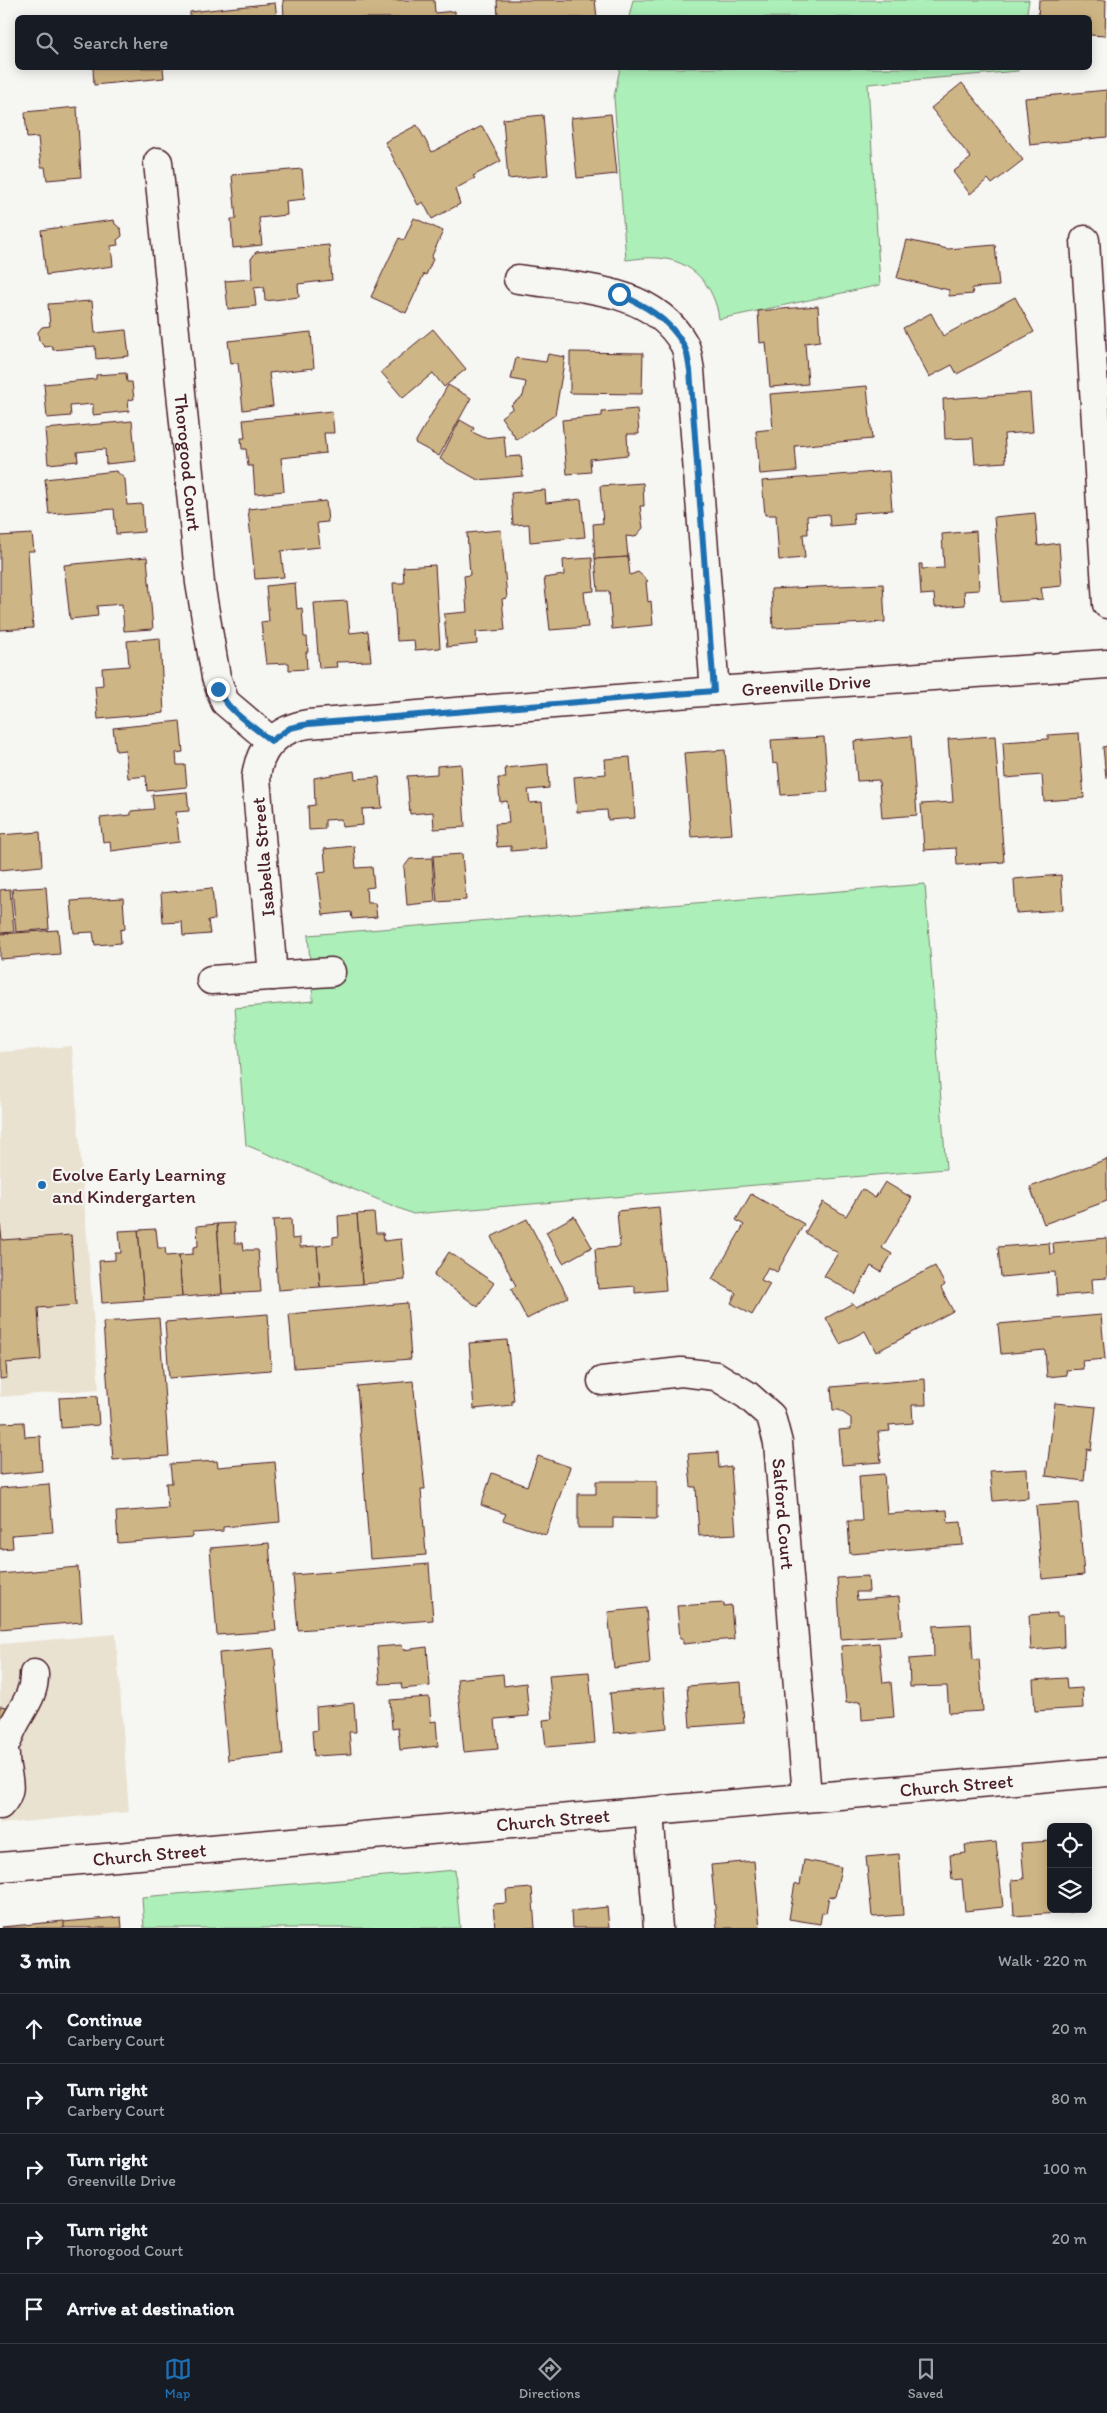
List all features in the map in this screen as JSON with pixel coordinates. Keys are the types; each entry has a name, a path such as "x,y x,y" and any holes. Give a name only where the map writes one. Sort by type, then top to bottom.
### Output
{"street":[{"name":"Thorogood Court","path":"158,162 200,583 216,677 225,702 271,741"},
{"path":"1085,240 1107,604"},
{"path":"518,280 619,294 646,306 671,328 684,345 690,370 714,691"},
{"name":"Greenville Drive","path":"271,741 290,728 308,724 714,691 1107,664"},
{"name":"Isabella Street","path":"271,741 259,759 256,778 273,976"},
{"path":"211,980 331,972"},
{"name":"Salford Court","path":"602,1381 681,1372 716,1376 746,1395 771,1416 778,1443 807,1796"},
{"path":"0,1805 7,1797 10,1783 6,1747 15,1720 33,1693 34,1674"},
{"name":"Church Street","path":"0,1867 649,1812 807,1796 1107,1772"},
{"path":"649,1812 658,1928"}],"shaded area":[{"name":"Evolve Early Learning and Kindergarten","path":"72,1046 99,1389 0,1397 0,1052"},
{"path":"116,1634 129,1812 0,1824 0,1644"}],"green space":[{"path":"633,0 1029,0 1026,15 629,15"},
{"path":"620,70 1018,70 868,84 880,285 719,319 713,296 700,277 691,269 670,260 658,258 626,260 614,97"},
{"path":"925,884 946,1169 413,1214 246,1145 235,1008 313,1001 308,935"},
{"path":"455,1870 460,1928 144,1928 142,1897"}],"building":[{"path":"283,0 434,0 435,13 455,11 455,15 284,15"},
{"path":"497,0 595,0 597,15 498,15"},
{"path":"1039,0 1106,0 1105,36 1092,35 1092,15 1038,15"},
{"path":"275,3 277,15 190,15 190,12"},
{"path":"93,70 163,70 164,78 94,85"},
{"path":"962,83 1023,160 992,184 988,179 970,194 953,172 971,158 931,108"},
{"path":"1107,90 1107,137 1030,145 1025,98"},
{"path":"77,107 81,177 47,180 45,167 41,167 38,137 27,138 25,112"},
{"path":"611,114 617,174 577,178 571,118"},
{"path":"543,115 548,175 508,179 503,119"},
{"path":"417,125 432,152 482,126 501,161 473,176 475,178 455,189 460,204 432,219 423,202 418,205 385,142"},
{"path":"302,169 305,199 286,201 287,215 259,218 262,245 233,248 231,219 236,219 232,175"},
{"path":"414,218 443,231 426,275 424,274 406,313 371,297 399,238 404,240"},
{"path":"114,220 115,224 121,229 122,236 117,240 118,245 111,246 113,266 46,275 41,230"},
{"path":"907,240 948,249 995,245 999,286 972,288 973,294 949,296 949,290 897,278"},
{"path":"329,245 332,280 298,284 299,297 265,301 264,287 254,288 256,306 228,309 225,281 252,279 251,259 256,252"},
{"path":"1015,297 1034,332 957,374 952,365 929,377 903,328 931,313 943,336"},
{"path":"92,301 95,333 126,330 129,356 96,359 95,346 53,350 52,346 45,347 39,341 38,332 42,327 50,326 48,304"},
{"path":"818,306 820,341 805,343 808,384 770,387 766,342 760,343 758,311"},
{"path":"433,329 466,369 444,387 433,373 403,398 381,372"},
{"path":"311,332 314,368 269,373 273,406 243,410 238,363 231,364 228,341"},
{"path":"570,352 643,353 642,394 570,393"},
{"path":"548,354 565,357 555,415 517,440 501,417 513,408 511,405 523,396 526,382 511,379 516,358 546,362"},
{"path":"126,373 127,382 132,382 134,399 128,400 129,411 93,415 93,404 70,406 71,416 47,418 44,384 96,379 96,375"},
{"path":"448,385 471,398 439,456 415,443"},
{"path":"867,386 872,439 795,446 797,471 760,474 756,431 773,429 770,394"},
{"path":"1030,393 1033,432 1004,434 1006,462 975,464 973,438 945,439 943,399"},
{"path":"637,409 639,434 627,434 628,455 590,459 591,472 567,474 562,420 602,416 602,412"},
{"path":"332,411 334,433 324,433 326,453 281,458 284,491 255,494 253,466 248,466 246,449 242,449 241,438 245,438 243,420"},
{"path":"460,420 474,428 472,432 485,438 504,436 506,457 521,456 523,476 478,480 440,459"},
{"path":"132,421 136,461 106,464 105,449 77,452 78,461 48,464 45,429"},
{"path":"116,471 125,479 127,505 142,504 144,532 116,534 114,509 49,514 45,479"},
{"path":"889,471 892,510 853,513 854,524 830,526 829,514 807,516 808,534 803,534 805,558 779,560 776,515 765,515 762,481"},
{"path":"643,483 644,506 640,506 643,528 635,537 626,536 628,557 595,559 593,524 603,523 600,486"},
{"path":"545,490 546,503 581,499 585,537 530,542 529,524 513,525 511,493"},
{"path":"326,501 328,522 317,523 320,547 281,551 284,577 255,579 248,509"},
{"path":"1035,513 1038,546 1059,543 1062,586 1041,588 1043,599 1001,602 994,517"},
{"path":"501,530 507,598 502,599 505,630 476,632 477,644 447,647 444,614 467,612 464,576 470,575 467,533"},
{"path":"976,531 979,590 964,591 965,605 935,607 934,594 921,595 919,564 922,564 922,569 944,568 942,534"},
{"path":"32,534 34,551 28,551 33,628 0,630 0,536"},
{"path":"147,557 153,629 124,631 122,604 97,606 98,616 70,619 64,565"},
{"path":"628,557 630,575 638,572 648,581 646,582 648,602 651,601 653,625 612,629 609,591 598,591 595,559"},
{"path":"592,558 594,591 584,592 588,627 550,630 544,578 564,575 563,560"},
{"path":"435,565 440,648 415,650 414,640 397,641 393,583 404,583 403,567"},
{"path":"295,583 297,609 302,608 304,637 307,637 307,669 289,670 289,663 266,664 261,622 269,621 266,586"},
{"path":"883,584 885,622 773,628 771,589"},
{"path":"347,601 350,633 368,631 371,661 336,662 337,667 319,668 314,603"},
{"path":"160,638 164,713 98,719 95,686 103,685 102,668 129,666 127,641"},
{"path":"180,721 183,752 176,753 177,765 185,765 187,787 147,791 146,776 128,778 125,750 116,751 113,728"},
{"path":"1079,733 1084,798 1044,801 1042,775 1005,778 1003,742 1048,739 1048,735"},
{"path":"911,736 917,815 882,818 879,780 857,781 854,741"},
{"path":"995,736 1004,862 957,865 956,848 924,850 921,804 953,802 948,739"},
{"path":"824,737 828,792 781,795 778,763 773,764 771,740"},
{"path":"1107,746 1107,778 1106,778 1103,747"},
{"path":"725,750 732,834 691,837 684,753"},
{"path":"630,757 635,818 608,820 607,810 577,812 574,777 606,774 605,759"},
{"path":"461,764 465,827 434,829 433,812 410,814 407,776 437,774 437,766"},
{"path":"548,764 549,788 528,790 530,803 542,802 546,848 511,851 511,846 497,847 495,824 509,823 507,801 500,802 498,778 506,778 505,768"},
{"path":"354,771 355,779 379,777 382,808 362,809 363,825 342,827 341,819 325,820 325,829 309,830 308,806 315,805 314,778"},
{"path":"187,792 189,811 176,812 179,842 111,851 110,841 103,842 100,818 131,815 131,811 154,809 152,795"},
{"path":"40,832 42,866 0,870 0,835"},
{"path":"354,846 356,868 372,867 374,887 366,888 367,903 375,903 377,917 352,919 351,912 323,915 318,873 326,872 324,849"},
{"path":"462,854 466,900 437,902 433,856"},
{"path":"432,858 435,902 407,905 404,867 410,859"},
{"path":"1061,875 1063,910 1016,913 1014,879"},
{"path":"46,887 49,929 16,932 12,889"},
{"path":"212,888 215,919 208,920 210,934 183,936 182,922 163,923 161,893"},
{"path":"10,889 14,932 0,933 0,890"},
{"path":"123,898 125,929 120,930 121,943 95,945 93,932 74,933 71,901"},
{"path":"58,930 60,954 0,959 0,934"},
{"path":"1107,1159 1107,1201 1044,1224 1030,1187"},
{"path":"885,1182 912,1198 882,1248 892,1254 881,1272 871,1266 855,1294 824,1276 838,1253 805,1233 823,1202 846,1216 862,1189 875,1198"},
{"path":"751,1194 804,1224 777,1272 768,1267 761,1280 770,1284 752,1315 731,1303 736,1293 712,1279 744,1225 736,1220"},
{"path":"659,1207 666,1290 635,1293 635,1286 598,1289 595,1249 620,1247 617,1211"},
{"path":"374,1213 376,1233 383,1233 384,1241 401,1239 405,1280 362,1284 357,1214"},
{"path":"357,1214 362,1284 320,1287 317,1246 333,1244 333,1237 339,1236 338,1216"},
{"path":"574,1216 592,1247 563,1263 546,1232"},
{"path":"291,1219 292,1239 300,1238 300,1247 317,1246 320,1287 278,1290 273,1220"},
{"path":"527,1219 568,1297 527,1319 511,1289 516,1286 491,1237"},
{"path":"0,1223 2,1240 71,1235 76,1305 38,1308 41,1360 6,1363 7,1378 0,1379"},
{"path":"234,1223 235,1243 243,1243 244,1250 258,1250 261,1292 222,1294 217,1224"},
{"path":"217,1224 222,1294 182,1297 179,1255 193,1254 193,1247 198,1246 197,1226"},
{"path":"156,1229 158,1248 165,1248 166,1256 179,1255 182,1297 144,1300 138,1230"},
{"path":"138,1230 144,1300 102,1303 99,1261 115,1260 115,1253 121,1253 119,1231"},
{"path":"1107,1238 1107,1278 1092,1279 1093,1293 1057,1296 1055,1272 1001,1277 998,1247 1049,1243 1050,1254 1054,1254 1053,1243"},
{"path":"449,1252 494,1283 478,1307 434,1275"},
{"path":"935,1266 945,1285 941,1288 953,1311 876,1352 865,1331 840,1344 826,1318 853,1303 856,1307"},
{"path":"407,1303 411,1359 294,1368 289,1314"},
{"path":"268,1314 271,1370 169,1378 165,1322"},
{"path":"1101,1315 1105,1359 1082,1361 1083,1369 1066,1370 1067,1375 1047,1377 1045,1350 1001,1354 998,1324"},
{"path":"159,1318 169,1456 113,1460 103,1322"},
{"path":"507,1340 514,1401 512,1401 512,1405 474,1409 469,1343"},
{"path":"925,1379 926,1405 912,1405 913,1423 889,1425 890,1431 878,1432 881,1462 842,1465 839,1430 851,1429 851,1418 839,1410 833,1410 831,1387"},
{"path":"413,1381 425,1489 421,1489 426,1555 370,1559 357,1386"},
{"path":"97,1396 99,1425 61,1428 59,1398"},
{"path":"1055,1403 1096,1407 1091,1450 1087,1449 1084,1481 1046,1476"},
{"path":"24,1422 25,1437 40,1436 42,1471 0,1475 0,1423"},
{"path":"718,1452 719,1468 731,1466 736,1534 699,1536 696,1487 691,1487 688,1454"},
{"path":"538,1456 570,1467 546,1535 503,1520 506,1514 481,1505 492,1473 527,1486"},
{"path":"217,1461 218,1467 275,1462 280,1522 223,1527 223,1531 192,1533 192,1537 118,1543 116,1512 168,1508 166,1483 172,1483 170,1464"},
{"path":"1027,1469 1028,1498 993,1501 990,1471"},
{"path":"884,1474 887,1514 947,1510 948,1523 961,1522 963,1545 850,1554 848,1521 862,1521 859,1476"},
{"path":"596,1481 657,1481 657,1519 613,1518 613,1528 578,1528 578,1494 596,1494"},
{"path":"49,1484 53,1532 12,1535 13,1548 0,1549 0,1488"},
{"path":"1078,1503 1084,1575 1042,1579 1036,1506"},
{"path":"269,1543 276,1631 217,1635 210,1548"},
{"path":"429,1564 433,1620 298,1630 293,1575"},
{"path":"78,1567 82,1622 0,1629 0,1574"},
{"path":"868,1576 869,1592 856,1592 857,1600 899,1597 902,1635 841,1639 837,1578"},
{"path":"724,1603 724,1606 731,1605 734,1639 683,1644 683,1638 680,1638 677,1606"},
{"path":"646,1608 650,1663 614,1668 608,1612"},
{"path":"1057,1613 1057,1616 1063,1616 1064,1647 1031,1650 1029,1615"},
{"path":"971,1624 973,1660 979,1659 983,1711 949,1713 947,1686 910,1687 909,1659 934,1657 933,1626"},
{"path":"879,1643 883,1683 891,1682 894,1717 862,1720 861,1701 846,1703 841,1646"},
{"path":"402,1645 403,1650 427,1647 430,1686 402,1689 401,1683 380,1684 377,1647"},
{"path":"274,1648 283,1754 228,1760 219,1653"},
{"path":"589,1672 595,1743 546,1747 543,1720 553,1719 549,1675"},
{"path":"503,1674 504,1686 526,1683 529,1716 495,1719 498,1749 464,1752 457,1679"},
{"path":"1066,1678 1067,1689 1082,1688 1083,1708 1035,1711 1033,1680"},
{"path":"741,1682 744,1723 690,1727 687,1686"},
{"path":"664,1688 667,1728 614,1733 610,1693"},
{"path":"429,1697 431,1722 436,1721 438,1746 400,1750 398,1728 392,1729 390,1700"},
{"path":"354,1703 356,1732 349,1732 351,1754 314,1756 312,1731 317,1730 316,1707"},
{"path":"0,1706 7,1707 1,1756 0,1756"},
{"path":"1047,1841 1047,1913 1058,1913 1014,1916 1012,1880 1024,1879 1021,1843"},
{"path":"996,1842 1003,1907 965,1911 962,1879 952,1880 950,1855 966,1853 965,1845"},
{"path":"899,1854 903,1915 874,1917 872,1916 866,1857"},
{"path":"804,1860 841,1867 835,1897 829,1896 826,1913 822,1912 820,1924 789,1919 795,1883 800,1885"},
{"path":"754,1861 760,1928 717,1928 711,1865"},
{"path":"532,1888 535,1928 495,1928 493,1904 507,1903 506,1890"},
{"path":"607,1907 609,1928 572,1928 571,1911"},
{"path":"121,1917 122,1928 64,1928 63,1922"},
{"path":"64,1921 64,1928 2,1928 2,1927"}],"place":[{"name":"Evolve Early Learning and Kindergarten","path":"42,1185"}],"route":[{"path":"218,689 225,702 231,708 271,741 290,728 308,724 714,691 690,370 684,345 671,328 646,306 619,294"}]}
